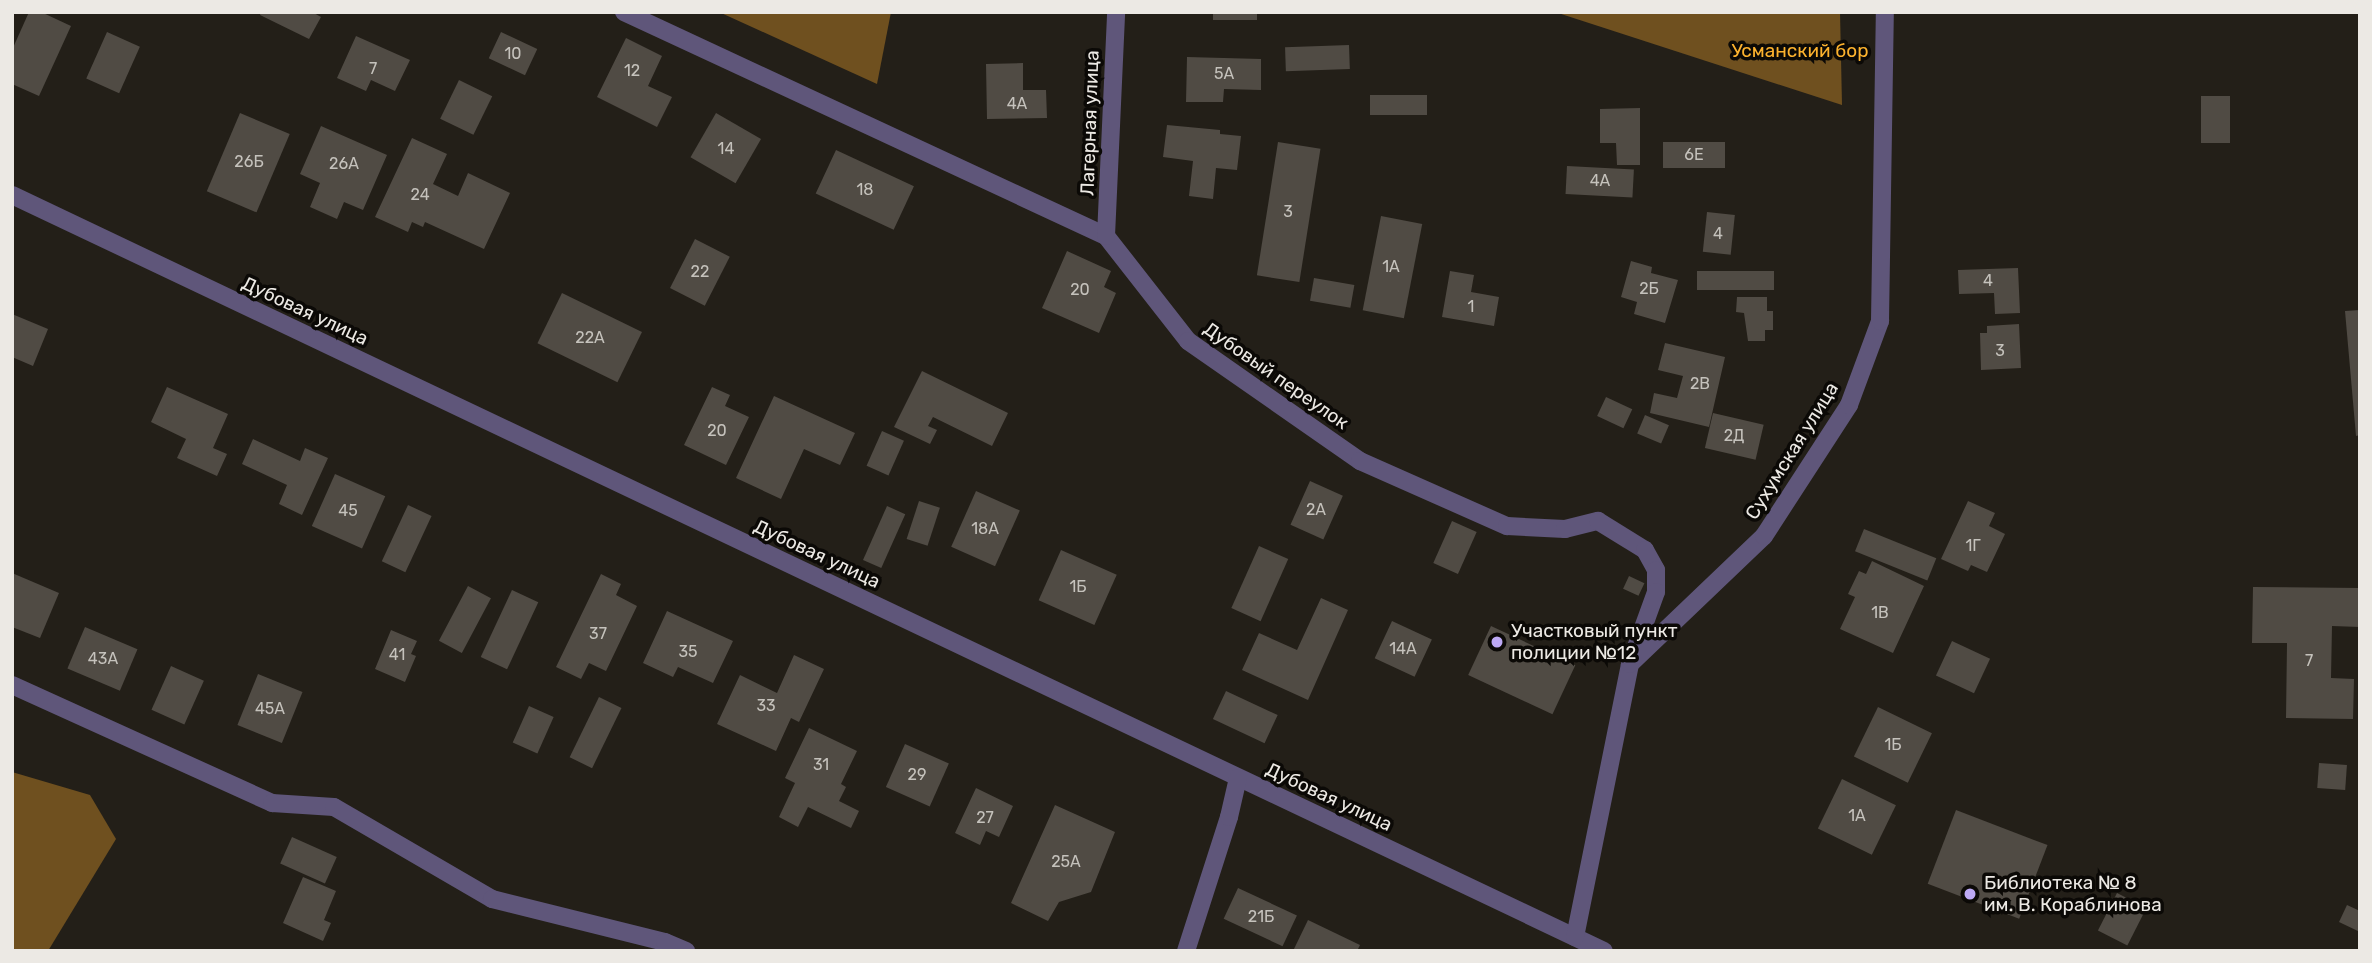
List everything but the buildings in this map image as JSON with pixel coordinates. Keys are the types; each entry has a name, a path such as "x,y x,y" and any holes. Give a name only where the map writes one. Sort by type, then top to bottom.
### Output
{"street":[{"name":"Дубовый переулок","path":"624,12 1106,236 1188,341 1360,460 1507,526 1565,529 1598,522 1645,550 1656,570 1656,592 1630,664"},
{"name":"Лагерная улица","path":"1106,236 1115,12"},
{"name":"Сухумская улица","path":"1630,664 1764,536 1849,405 1880,321 1885,12"},
{"name":"Дубовая улица","path":"12,195 1604,951"},
{"path":"1575,937 1630,664"},
{"path":"12,685 272,803 334,807 492,899 665,942 686,951"},
{"path":"1186,951 1229,817 1238,778"}],"green space":[{"path":"719,12 891,12 877,84"},
{"name":"Усманский бор","path":"1555,12 1840,12 1842,105"},
{"path":"12,772 90,795 116,839 48,951 12,951"}],"place":[{"name":"Участковый пункт полиции №12","path":"1497,642"},
{"name":"Библиотека № 8 им. В. Кораблинова","path":"1970,894"}]}
